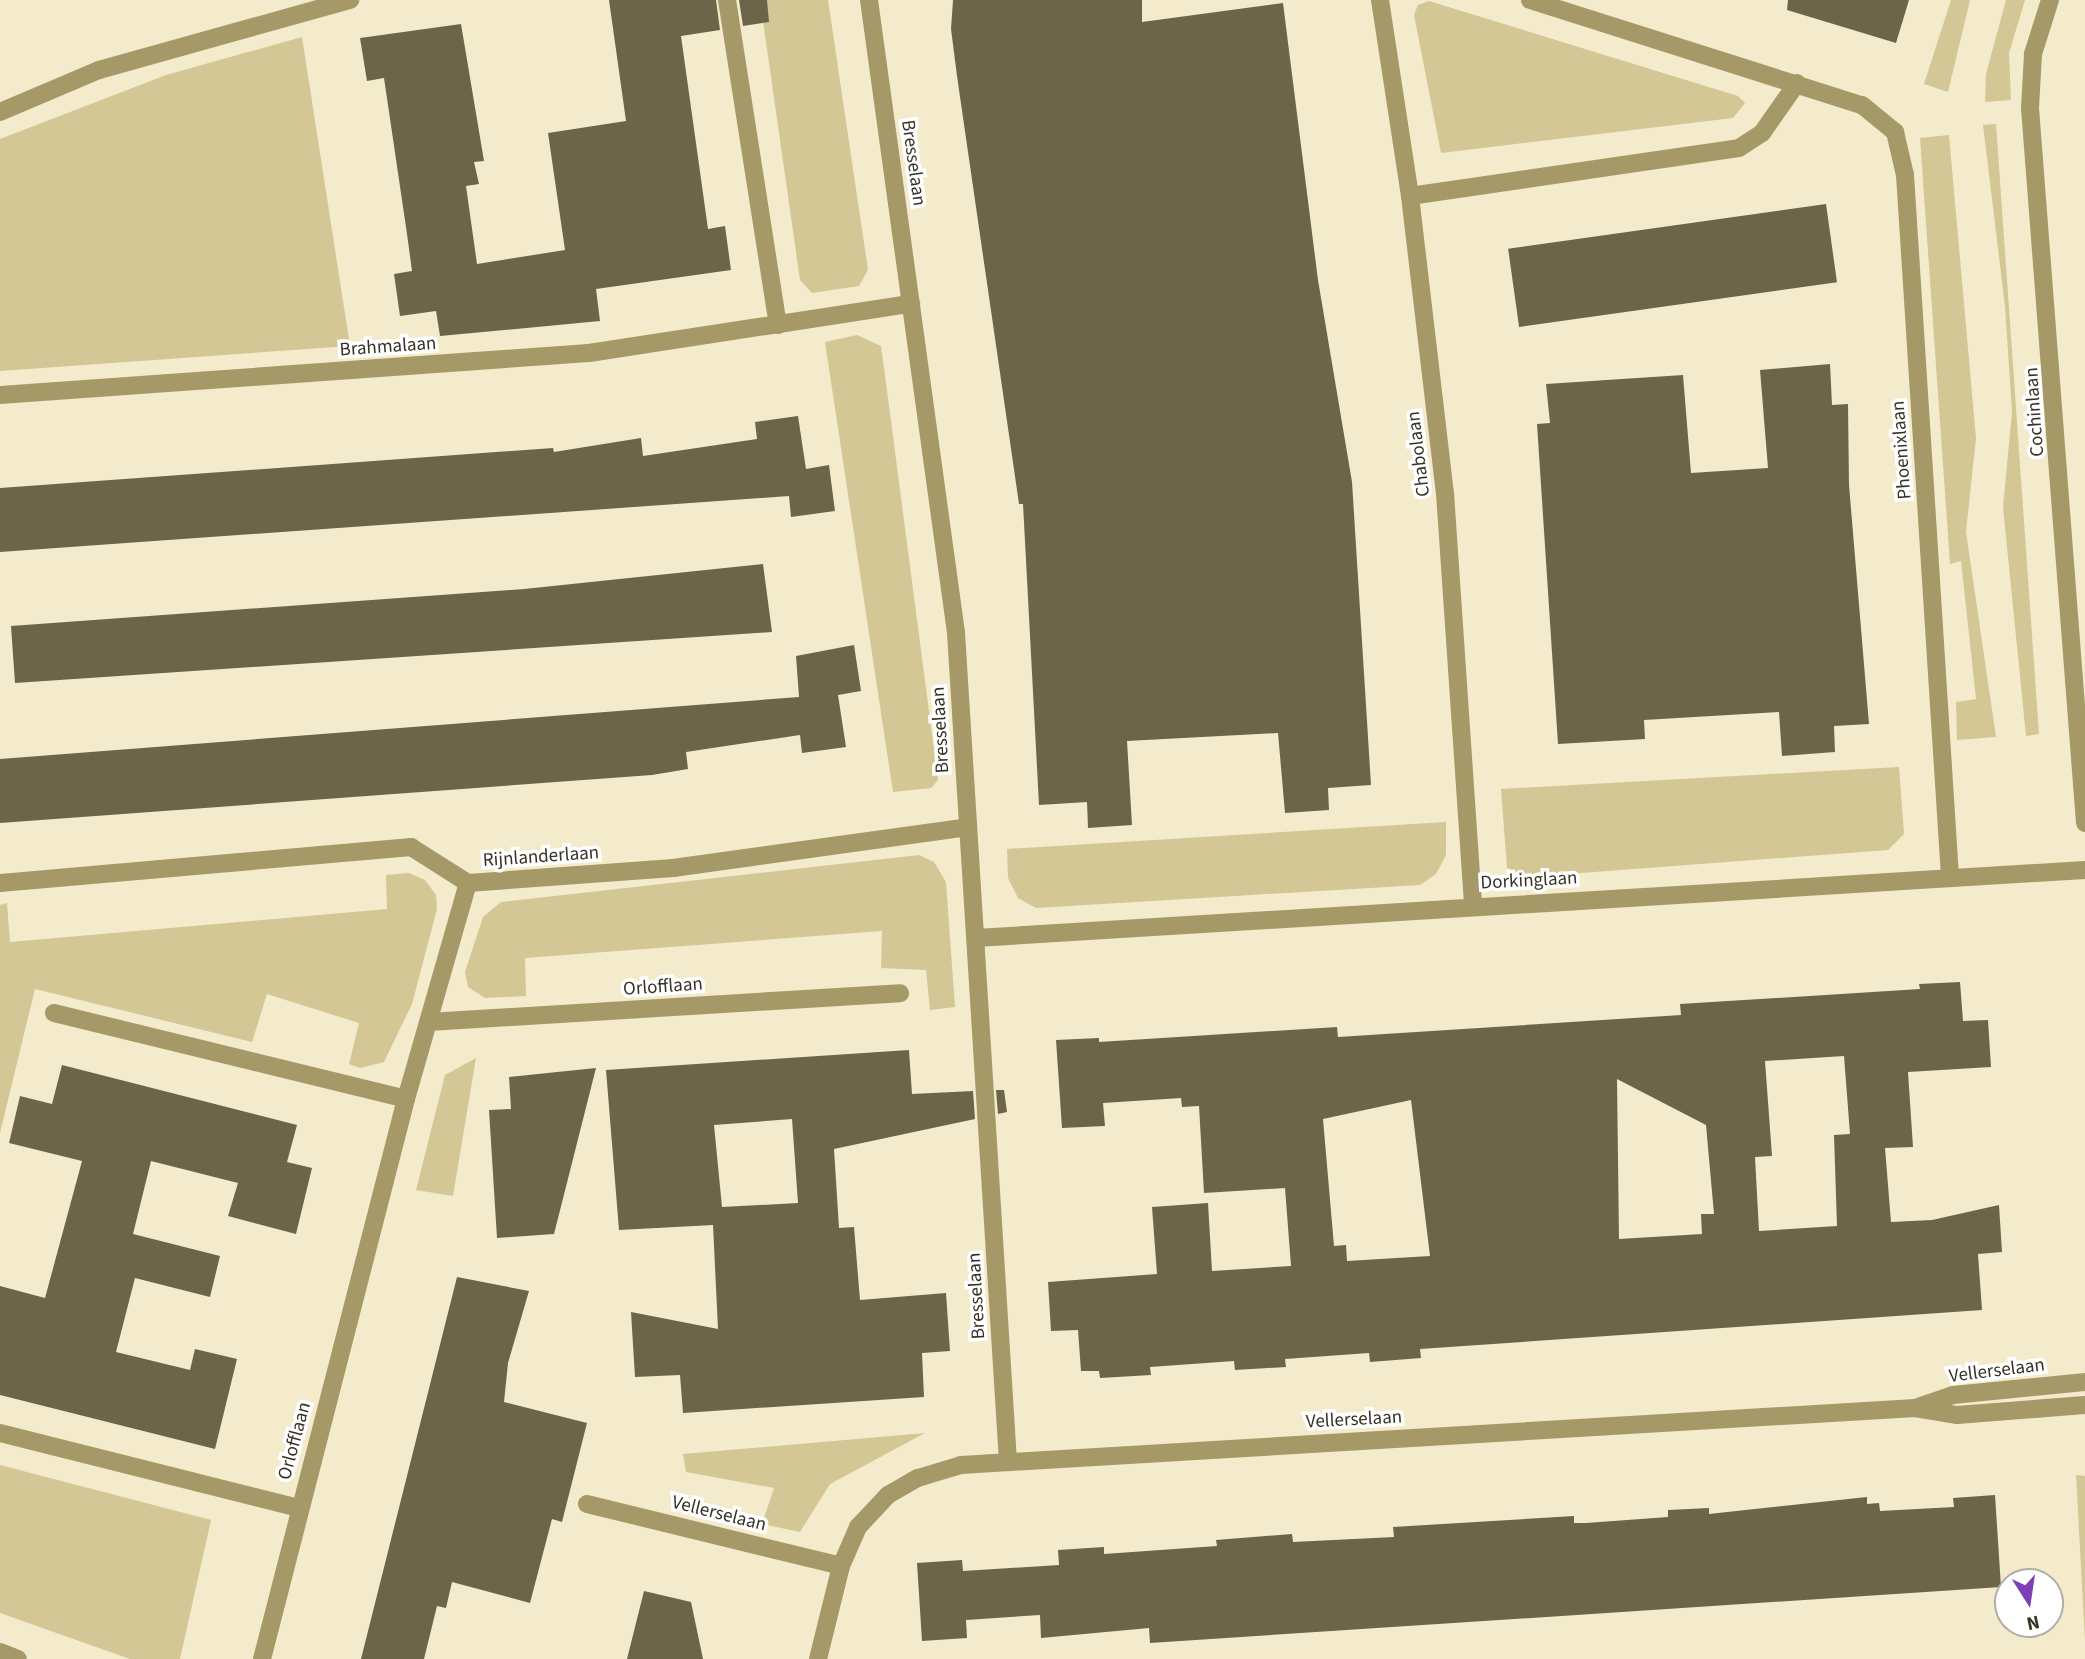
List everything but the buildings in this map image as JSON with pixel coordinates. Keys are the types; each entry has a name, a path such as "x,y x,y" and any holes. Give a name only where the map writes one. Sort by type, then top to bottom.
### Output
{"street":[{"path":"0,111 99,70 350,0"},
{"path":"727,0 778,325"},
{"name":"Bresselaan","path":"869,0 956,633 1008,1462"},
{"name":"Chabolaan","path":"1380,0 1410,195 1445,493 1474,905"},
{"name":"Phoenixlaan","path":"1530,0 1862,105 1895,132 1905,175 1950,877"},
{"name":"Cochinlaan","path":"2050,0 2033,54 2030,108 2085,823"},
{"path":"1410,195 1738,148 1762,133 1797,83"},
{"name":"Brahmalaan","path":"0,395 589,353 911,304"},
{"name":"Rijnlanderlaan","path":"0,883 411,847 468,883 673,868 968,827"},
{"name":"Dorkinglaan","path":"976,938 1474,905 2085,870"},
{"name":"Orlofflaan","path":"262,1659 406,1099 468,883"},
{"name":"Orlofflaan","path":"429,1022 900,993"},
{"path":"54,1013 406,1099"},
{"name":"Vellerselaan","path":"1915,1408 1953,1395 2085,1382"},
{"name":"Vellerselaan","path":"818,1659 841,1566 858,1527 888,1495 918,1478 961,1465 1915,1408 1957,1415 2085,1405"},
{"name":"Orlofflaan","path":"0,1433 299,1508"},
{"name":"Vellerselaan","path":"587,1504 841,1566"},
{"path":"0,1652 18,1659"}],"shaded area":[{"path":"760,0 828,0 868,270 859,286 812,293 800,280"},
{"path":"1951,0 1970,0 1948,92 1924,84"},
{"path":"2006,0 2025,0 2009,53 2011,100 1985,102 1986,74"},
{"path":"1429,1 1738,96 1745,103 1733,118 1441,153 1414,15 1418,5"},
{"path":"302,37 350,346 0,371 0,139 166,75"},
{"path":"1996,124 2039,734 2026,736 2003,507 2012,412 2005,306 1983,125"},
{"path":"1949,135 1976,438 1966,532 1996,737 1957,740 1956,702 1976,699 1961,561 1950,564 1920,138"},
{"path":"857,335 881,346 938,780 931,788 893,792 825,342"},
{"path":"1899,767 1904,834 1888,850 1528,877 1507,868 1501,789"},
{"path":"1446,822 1446,855 1436,874 1420,885 1036,908 1018,898 1008,878 1007,849"},
{"path":"919,855 934,862 946,882 955,1007 930,1010 926,970 881,968 882,931 525,958 526,996 485,998 468,987 465,972 483,917 501,902"},
{"path":"409,873 425,880 436,895 437,909 412,1004 384,1062 360,1068 349,1064 359,1023 267,994 252,1042 35,989 0,1133 0,905 7,903 10,942 387,909 386,875"},
{"path":"476,1058 453,1196 416,1190 445,1075"},
{"path":"925,1433 830,1484 800,1532 762,1524 774,1488 686,1472 683,1454"},
{"path":"0,1465 211,1520 180,1659 130,1659 0,1613"},
{"path":"2076,1475 2085,1476 2085,1640"}]}
